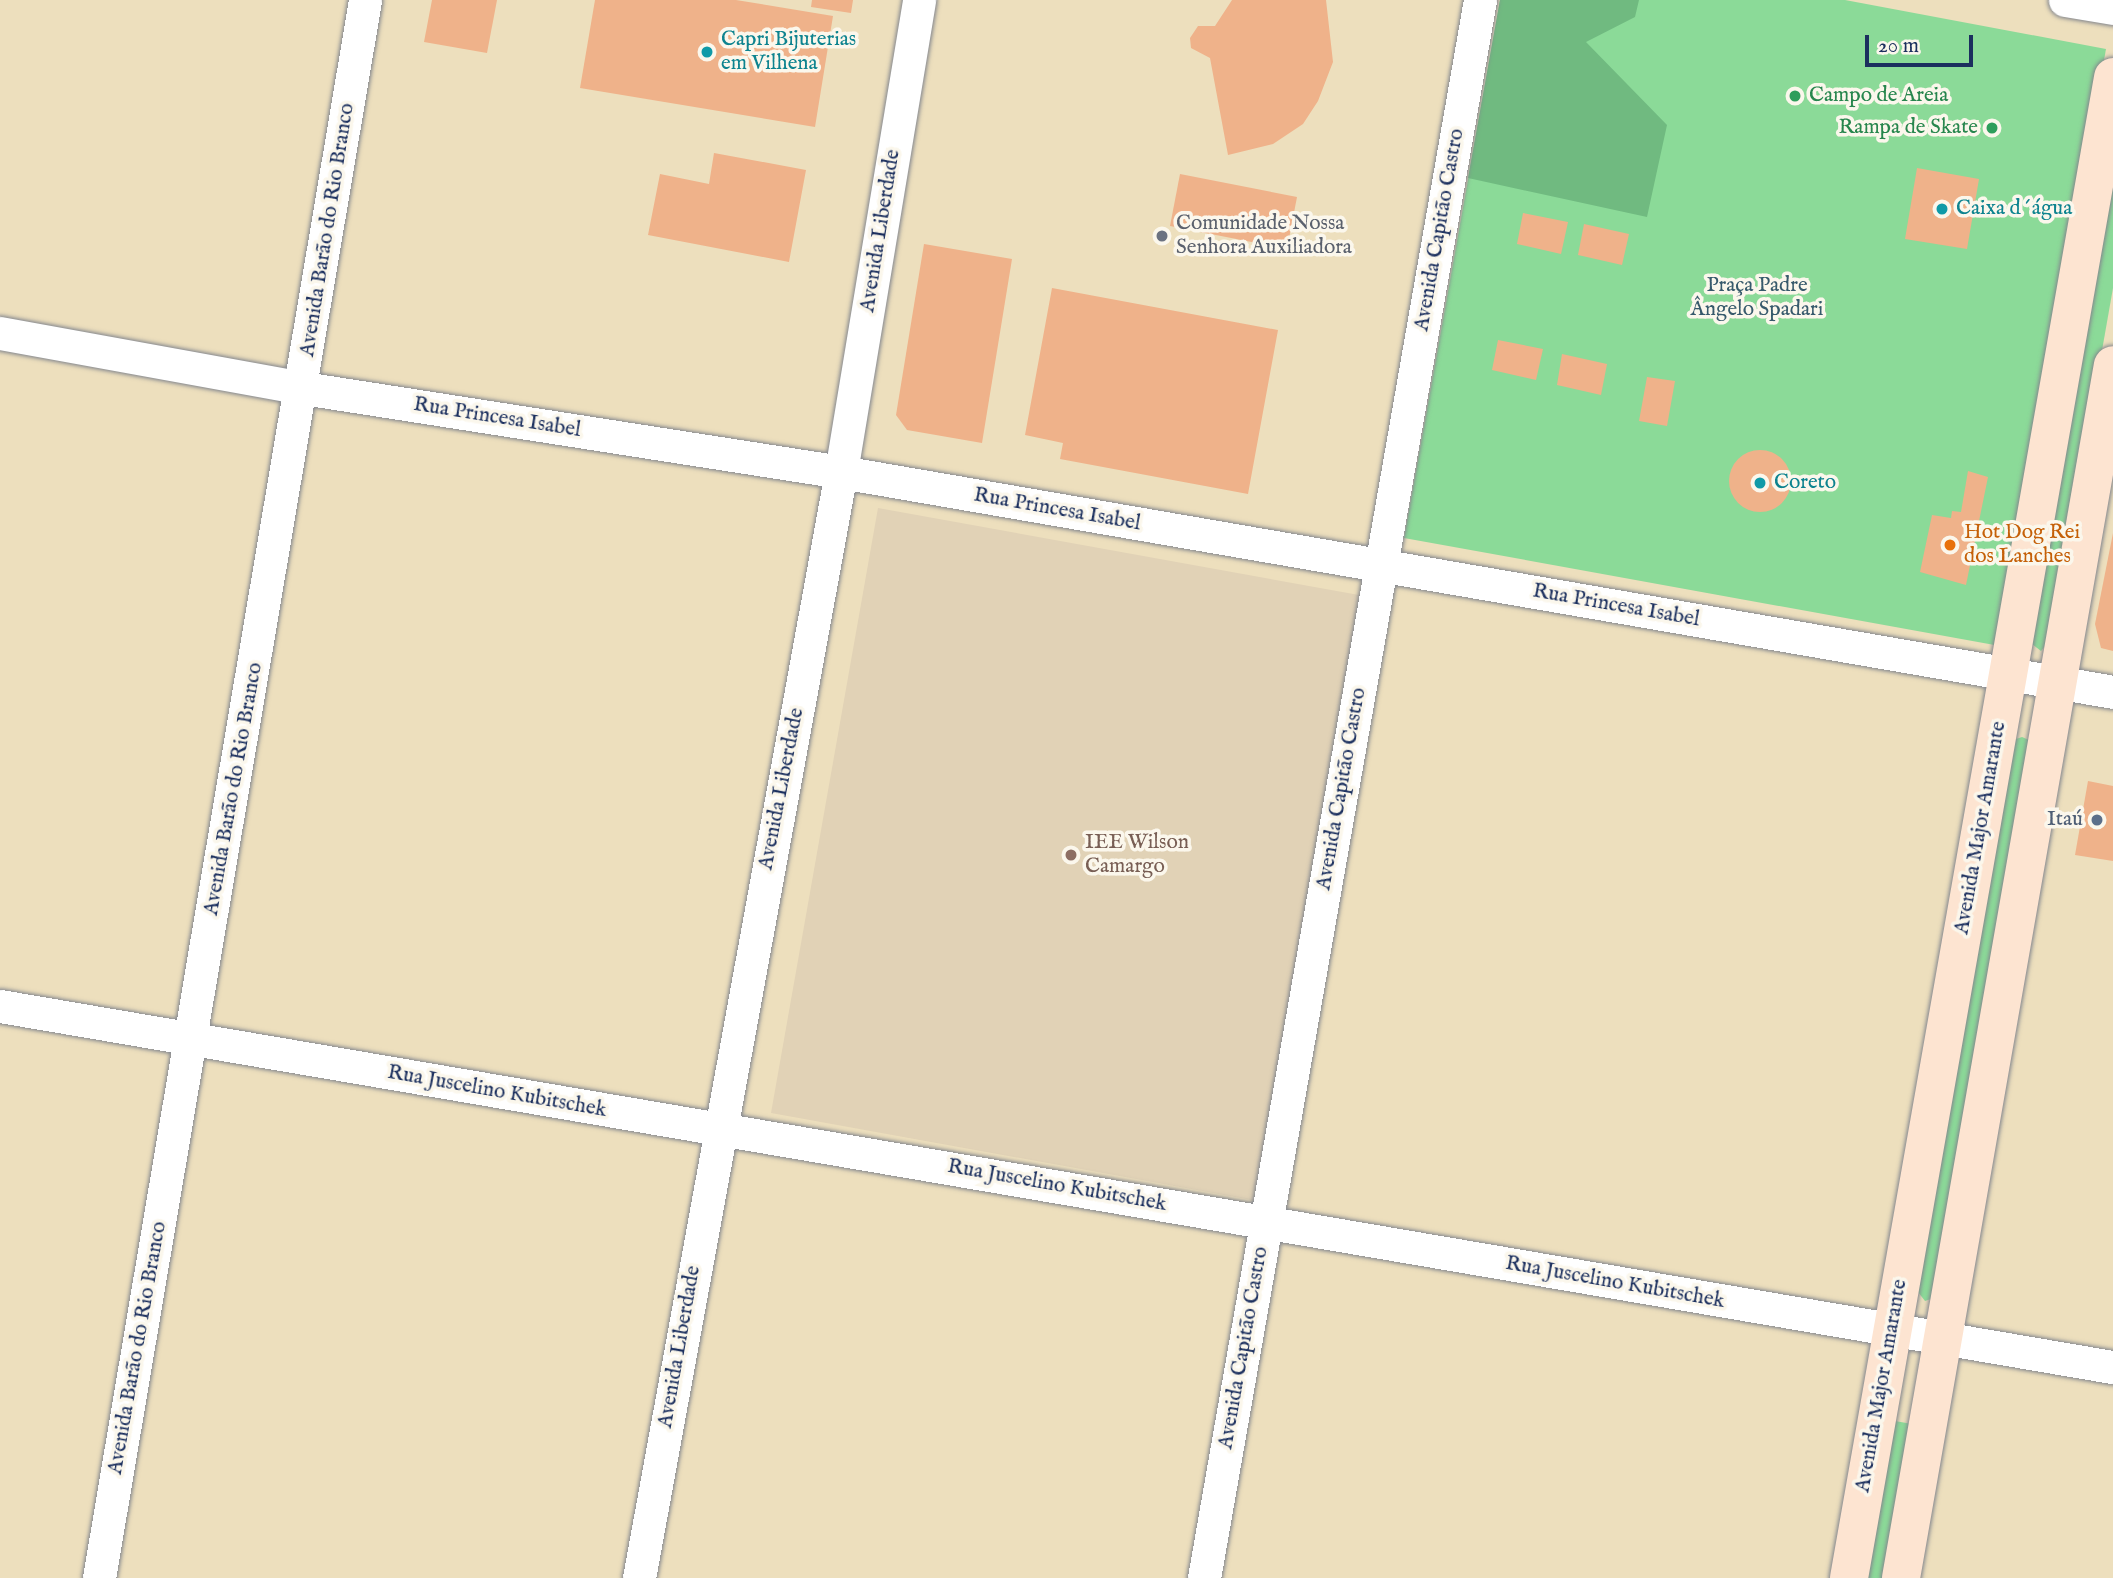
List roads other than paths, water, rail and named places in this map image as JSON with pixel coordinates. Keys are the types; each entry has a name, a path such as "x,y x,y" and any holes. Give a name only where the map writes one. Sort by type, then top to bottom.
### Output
{"street":[{"name":"Avenida Barão do Rio Branco","path":"99,1578 303,388 365,0"},
{"name":"Avenida Liberdade","path":"639,1578 718,1129 841,472 919,0"},
{"name":"Avenida Capitão Castro","path":"1204,1578 1480,0"},
{"path":"2065,0 2113,8"},
{"name":"Avenida Major Amarante","path":"1849,1578 2113,78"},
{"name":"Rua Princesa Isabel","path":"0,333 303,388 841,472 2113,692"},
{"path":"1901,1578 2113,365"},
{"name":"Rua Juscelino Kubitschek","path":"0,1006 1266,1222 1891,1332 2113,1367"}],"place":[{"name":"Capri Bijuterias em Vilhena","path":"707,52"},
{"name":"Campo de Areia","path":"1795,96"},
{"name":"Rampa de Skate","path":"1992,128"},
{"name":"Caixa d´água","path":"1942,209"},
{"name":"Comunidade Nossa Senhora Auxiliadora","path":"1162,236"},
{"name":"Coreto","path":"1760,483"},
{"name":"Hot Dog Rei dos Lanches","path":"1950,545"},
{"name":"Itaú","path":"2097,820"},
{"name":"IEE Wilson Camargo","path":"1071,855"}],"park label":[{"name":"Praça Padre Ângelo Spadari","path":"1757,298"}]}
